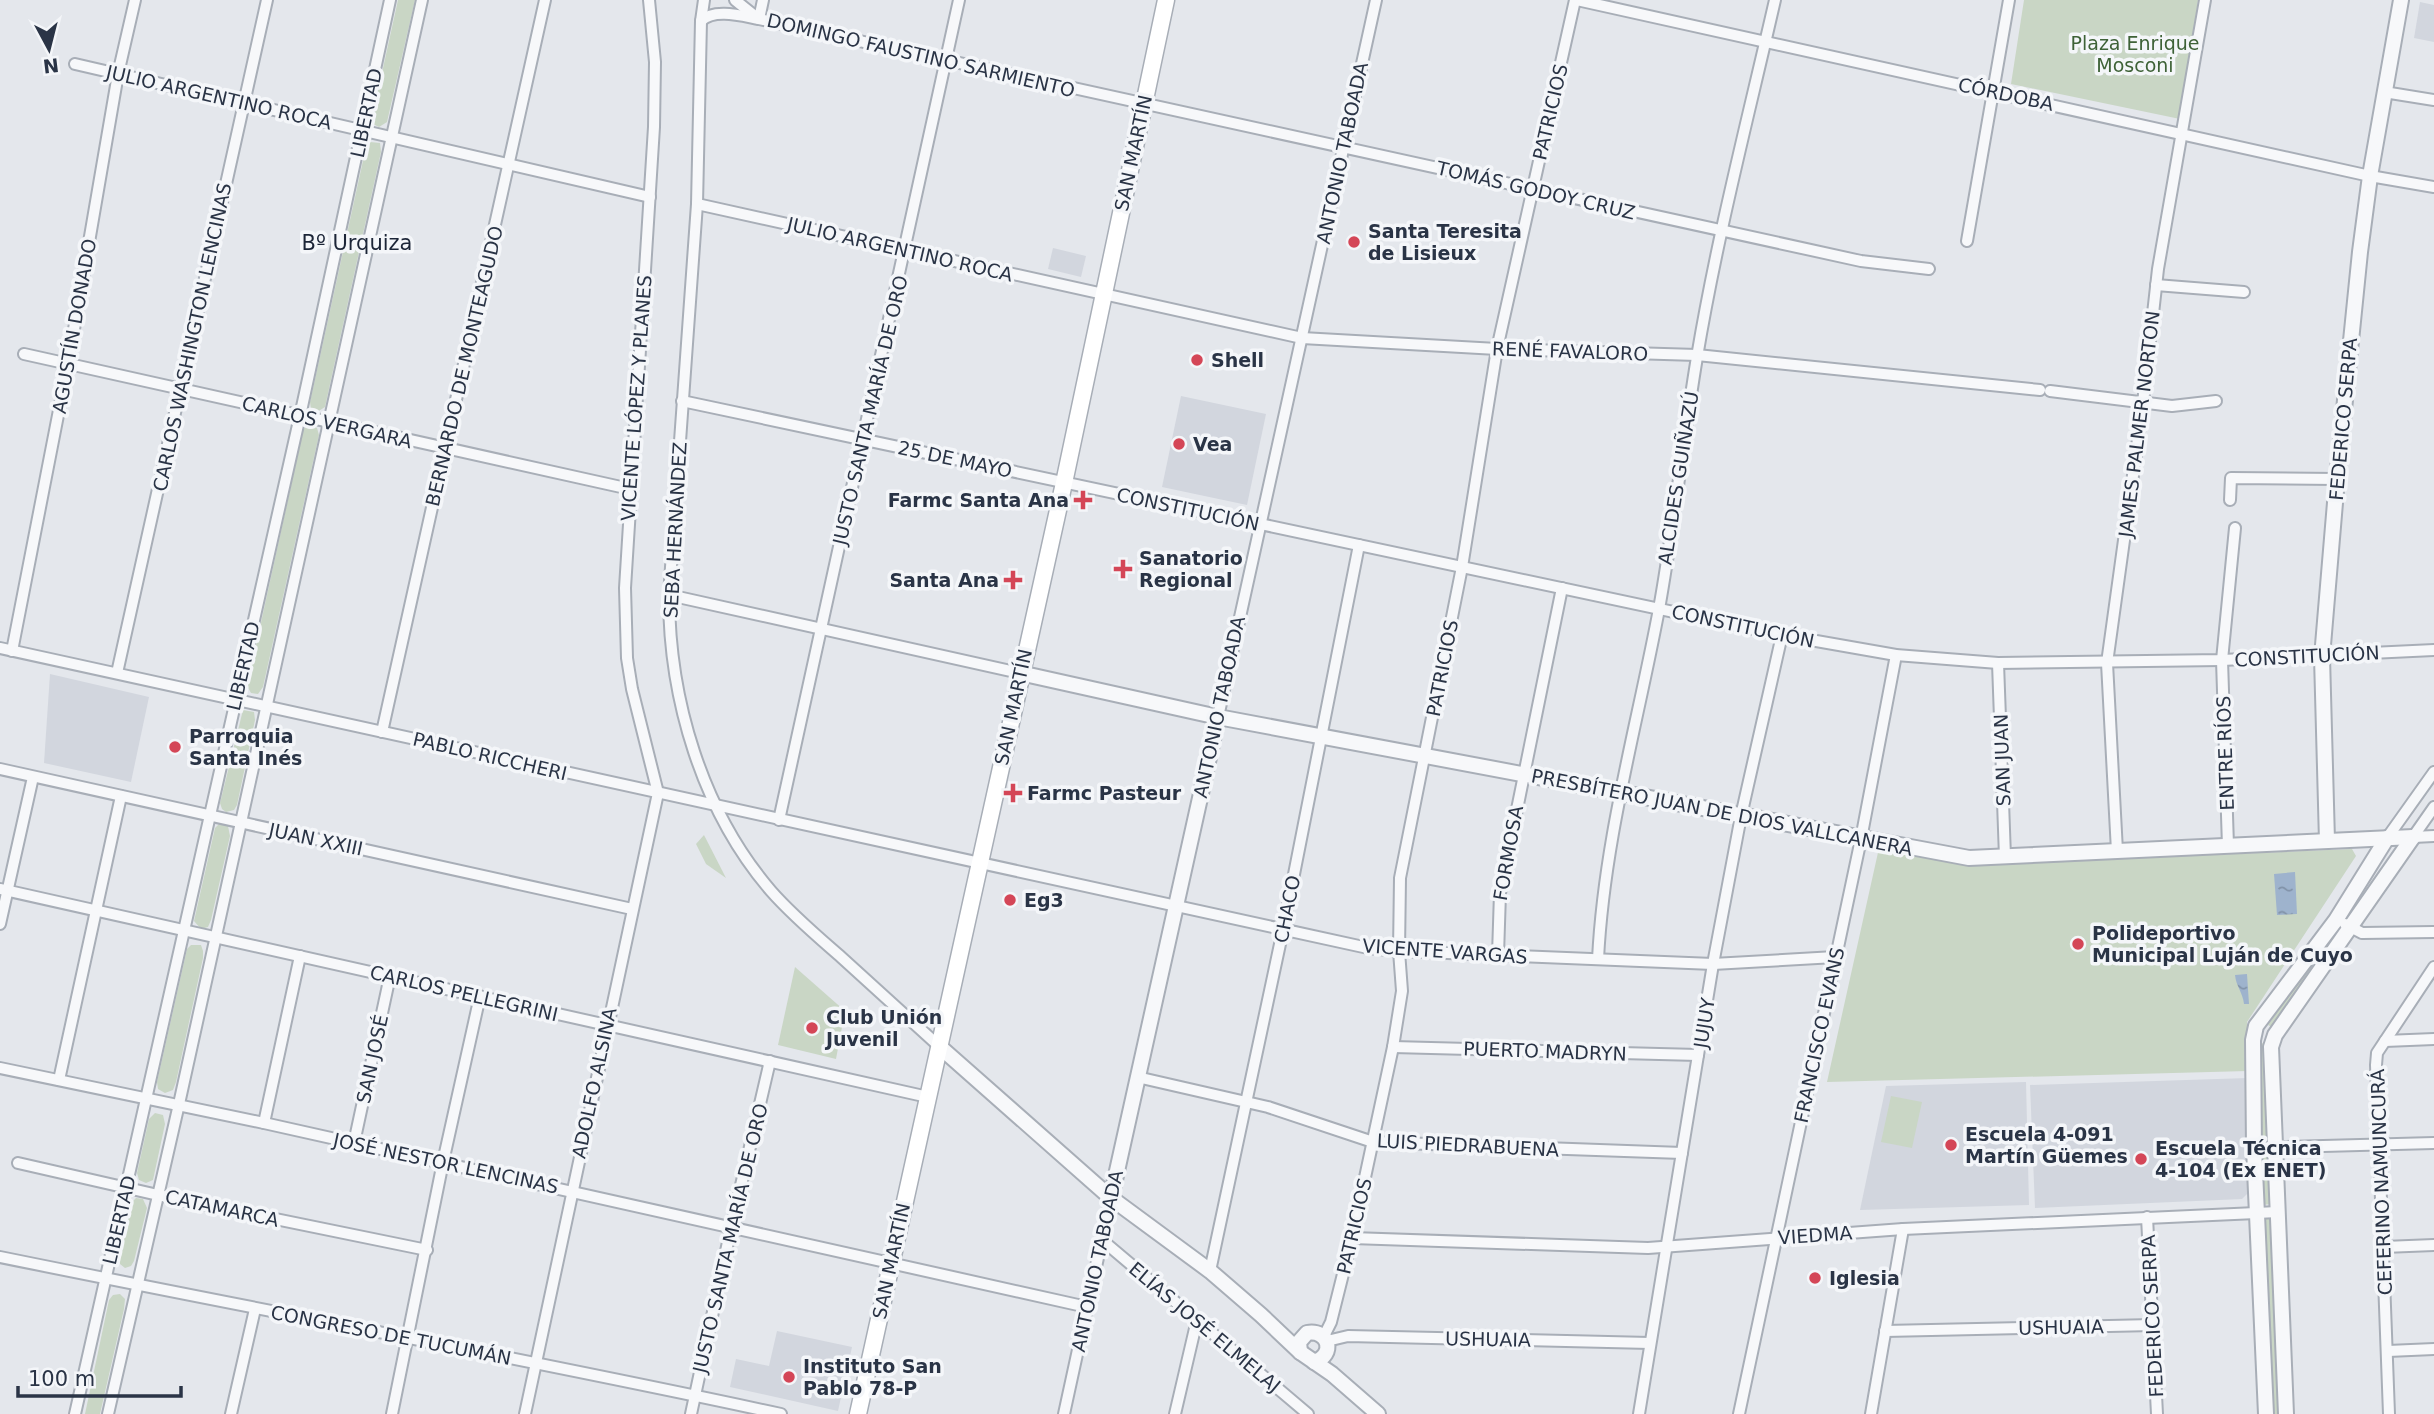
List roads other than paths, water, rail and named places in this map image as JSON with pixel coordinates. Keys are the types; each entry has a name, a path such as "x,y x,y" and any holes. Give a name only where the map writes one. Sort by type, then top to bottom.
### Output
{"main road":[{"name":"SAN MARTÍN","path":"858,1414 1063,483 1166,0"}],"street":[{"name":"AGUSTÍN DONADO","path":"12,651 68,364 118,74 135,0"},
{"name":"CARLOS WASHINGTON LENCINAS","path":"117,673 267,0"},
{"name":"LIBERTAD","path":"75,1414 300,416 390,0"},
{"name":"LIBERTAD","path":"108,1414 179,1104 422,0"},
{"name":"BERNARDO DE MONTEAGUDO","path":"382,732 545,0"},
{"name":"VICENTE LÓPEZ Y PLANES","path":"649,0 655,62 650,197 625,588 632,689 658,793"},
{"name":"SEBA HERNÁNDEZ","path":"704,0 701,21 696,204 669,595 678,691 688,732 716,806 737,844 772,892 940,1047"},
{"path":"735,0 759,19 763,0"},
{"name":"JUSTO SANTA MARÍA DE ORO","path":"779,820 959,0"},
{"name":"ANTONIO TABOADA","path":"1064,1414 1376,0"},
{"name":"CÓRDOBA","path":"1576,0 2370,176 2434,187"},
{"name":"PATRICIOS","path":"1326,1344 1373,1142 1402,991 1399,951 1400,878 1462,567 1497,349 1576,0"},
{"name":"ALCIDES GUIÑAZÚ","path":"1598,959 1601,901 1620,793 1659,609 1697,355 1775,0"},
{"path":"1967,241 2009,0"},
{"name":"JAMES PALMER NORTON","path":"2117,851 2108,663 2156,285 2205,0"},
{"name":"FEDERICO SERPA","path":"2327,841 2322,656 2337,479 2370,176 2401,0"},
{"name":"DOMINGO FAUSTINO SARMIENTO","path":"701,21 705,17 715,15 759,19 1142,105"},
{"name":"JULIO ARGENTINO ROCA","path":"75,64 650,197"},
{"path":"2384,92 2434,100"},
{"name":"TOMÁS GODOY CRUZ","path":"1142,105 1861,261 1929,269"},
{"name":"JULIO ARGENTINO ROCA","path":"696,204 1103,295"},
{"path":"2156,285 2244,292"},
{"name":"RENÉ FAVALORO","path":"1103,295 1302,338 1497,349 1697,355 2045,390 2172,406 2216,401"},
{"name":"CARLOS VERGARA","path":"24,354 630,489"},
{"name":"25 DE MAYO","path":"682,401 1063,483"},
{"path":"2230,500 2231,478 2337,479"},
{"name":"CONSTITUCIÓN","path":"1063,483 1782,635 1896,655 1998,663 2108,663 2434,650"},
{"name":"ENTRE RÍOS","path":"2228,846 2222,660 2235,528"},
{"name":"CHACO","path":"1210,1271 1283,930 1359,545"},
{"name":"FORMOSA","path":"1498,955 1500,893 1562,588"},
{"path":"669,595 1020,673"},
{"name":"JUJUY","path":"1639,1414 1713,964 1741,816 1782,635"},
{"name":"PABLO RICCHERI","path":"0,648 979,864"},
{"name":"FRANCISCO EVANS","path":"1739,1414 1861,839 1896,655"},
{"name":"SAN JUAN","path":"1998,663 2005,857"},
{"name":"PRESBÍTERO JUAN DE DIOS VALLCANERA","path":"1020,673 1218,717 1969,858 2434,836"},
{"name":"JUAN XXIII","path":"0,769 632,909"},
{"path":"2266,1414 2254,1148 2253,1040 2256,1026 2336,920 2387,838 2434,772"},
{"path":"0,924 4,890 33,777"},
{"name":"ADOLFO ALSINA","path":"525,1414 658,793"},
{"path":"59,1080 121,796"},
{"path":"2286,1414 2271,1047 2274,1035 2434,807"},
{"name":"VICENTE VARGAS","path":"979,864 1368,948 1713,964 1835,957"},
{"name":"CARLOS PELLEGRINI","path":"4,890 928,1097"},
{"path":"2336,920 2362,933 2434,932"},
{"path":"264,1123 300,956"},
{"name":"CEFERINO NAMUNCURÁ","path":"2389,1414 2377,1053 2434,967"},
{"name":"SAN JOSÉ","path":"354,1143 390,976"},
{"path":"392,1414 480,996"},
{"path":"2256,1026 2274,1035"},
{"path":"2385,1041 2434,1039"},
{"path":"940,1047 1111,1198 1210,1271 1300,1352 1332,1374 1378,1414"},
{"name":"PUERTO MADRYN","path":"1392,1047 1698,1055"},
{"name":"JUSTO SANTA MARÍA DE ORO","path":"691,1414 770,1061"},
{"name":"JOSÉ NESTOR LENCINAS","path":"0,1068 179,1104 571,1190 1087,1307"},
{"name":"LUIS PIEDRABUENA","path":"1137,1077 1268,1107 1373,1142 1682,1153"},
{"path":"2254,1148 2434,1143"},
{"name":"CATAMARCA","path":"18,1163 426,1250"},
{"name":"VIEDMA","path":"1352,1238 1665,1248 1903,1229 2278,1212"},
{"name":"FEDERICO SERPA","path":"2147,1217 2157,1414"},
{"path":"1871,1414 1903,1229"},
{"name":"ELÍAS JOSÉ ELMELAJ","path":"1102,1240 1308,1414"},
{"path":"2384,1247 2434,1245"},
{"name":"CONGRESO DE TUCUMÁN","path":"0,1257 535,1362 781,1414"},
{"path":"231,1414 255,1309"},
{"path":"1261,1315 1307,1334 1319,1333 1326,1344 1332,1374"},
{"path":"1175,1414 1197,1320"},
{"name":"USHUAIA","path":"1885,1331 2153,1325"},
{"path":"1300,1352 1299,1342 1307,1334"},
{"name":"USHUAIA","path":"1326,1344 1348,1336 1650,1343"},
{"path":"1314,1362 1324,1358 1326,1344"},
{"path":"2388,1351 2434,1349"}],"water":[{"path":"2295,872 2297,914 2277,915 2274,874"},
{"path":"2247,974 2249,1004 2244,1004 2235,975"}],"place":[{"name":"Santa Teresita de Lisieux","path":"1354,242"},
{"name":"Shell","path":"1197,360"},
{"name":"Vea","path":"1179,444"},
{"name":"Farmc Santa Ana","path":"1083,500"},
{"name":"Sanatorio Regional","path":"1123,569"},
{"name":"Santa Ana","path":"1013,580"},
{"name":"Parroquia Santa Inés","path":"175,747"},
{"name":"Farmc Pasteur","path":"1013,793"},
{"name":"Eg3","path":"1010,900"},
{"name":"Polideportivo Municipal Luján de Cuyo","path":"2078,944"},
{"name":"Club Unión Juvenil","path":"812,1028"},
{"name":"Escuela 4-091 Martín Güemes","path":"1951,1145"},
{"name":"Escuela Técnica 4-104 (Ex ENET)","path":"2141,1159"},
{"name":"Iglesia","path":"1815,1278"},
{"name":"Instituto San Pablo 78-P","path":"789,1377"}],"district":[{"name":"Bº Urquiza","path":"357,243"}],"park label":[{"name":"Plaza Enrique Mosconi","path":"2135,54"}]}
